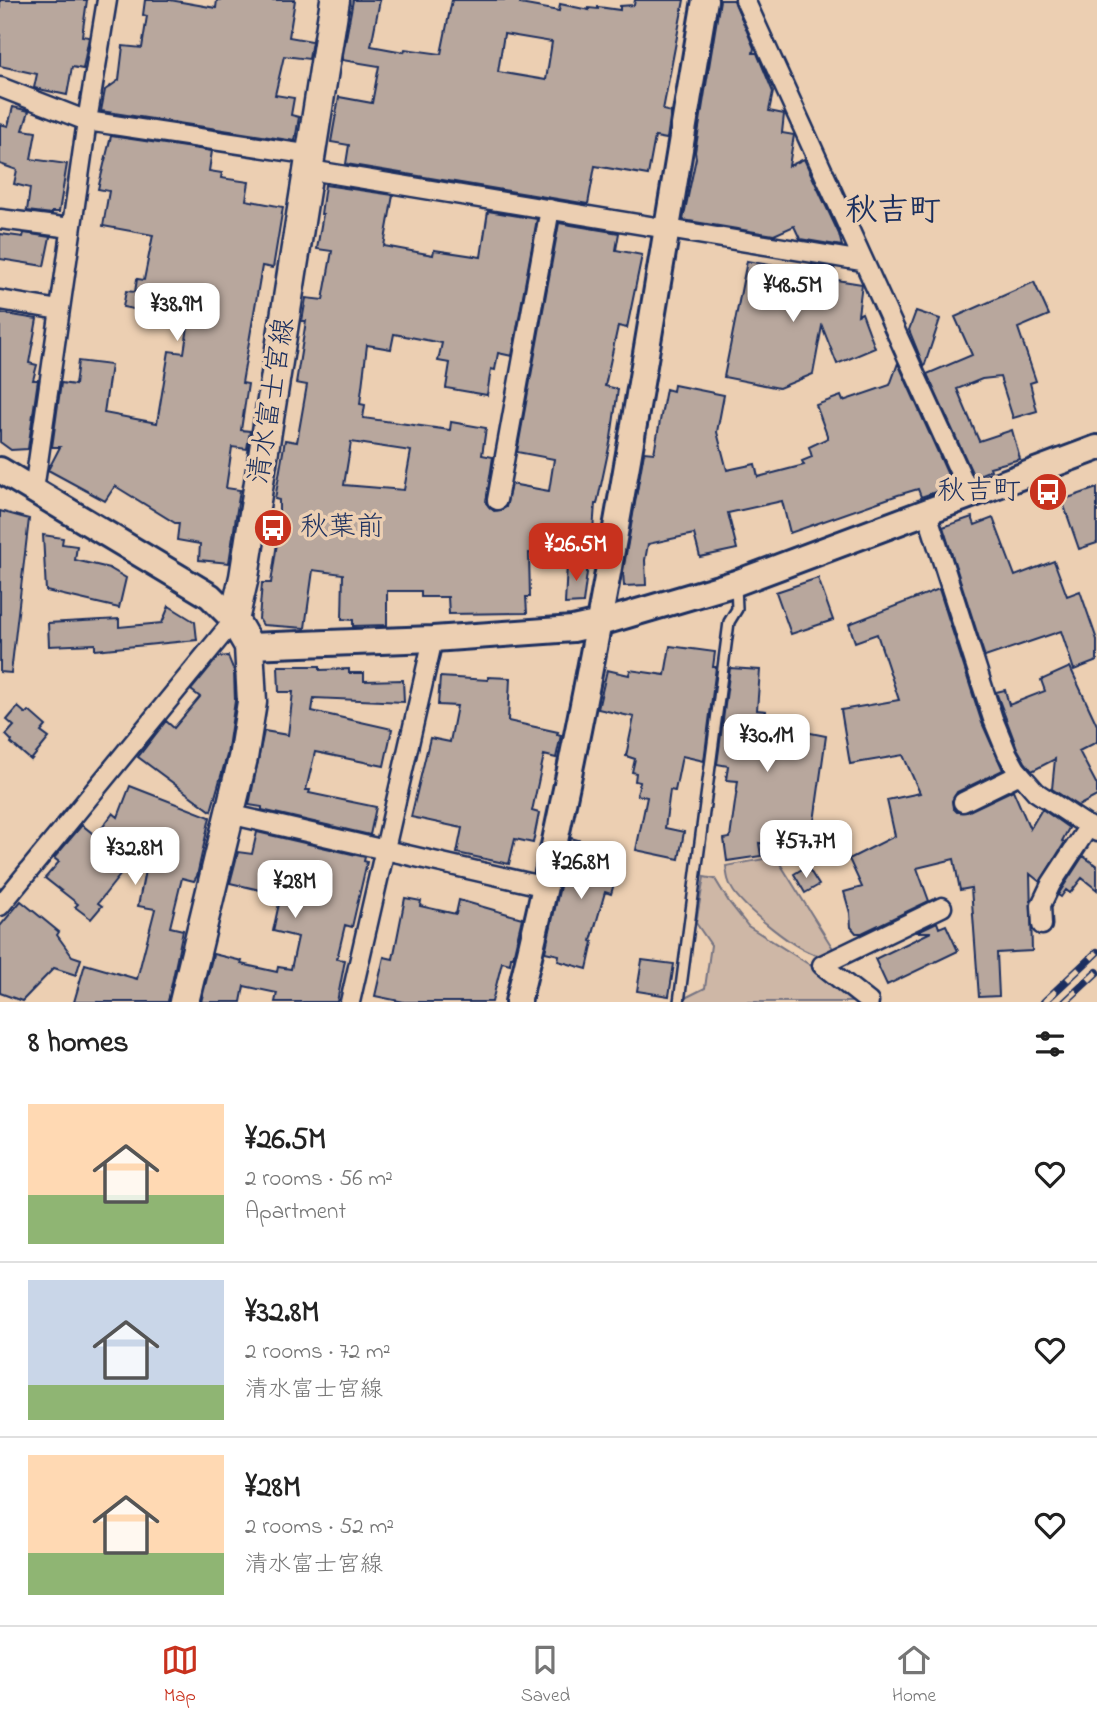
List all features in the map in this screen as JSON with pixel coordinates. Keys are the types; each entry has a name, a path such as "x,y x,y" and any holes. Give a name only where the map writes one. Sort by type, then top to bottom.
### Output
{"main road":[{"name":"清水富士宮線","path":"234,620 244,577 335,0"},
{"path":"184,1002 243,758 252,702 250,646 234,620"}],"street":[{"path":"34,490 107,0"},
{"path":"518,1002 546,887 600,623 705,0"},
{"path":"745,0 971,497"},
{"path":"0,88 87,121 550,209 862,261"},
{"path":"497,500 550,209"},
{"path":"0,219 71,228"},
{"path":"0,300 59,310"},
{"path":"250,646 433,639 573,629 600,623 736,583 1097,448"},
{"path":"0,470 210,596 234,620 0,906"},
{"path":"927,513 993,719 1007,752 1020,774 1036,792 1093,829 1051,884 1041,905 1042,925"},
{"path":"350,1002 433,639"},
{"path":"963,802 1020,774"},
{"path":"229,814 546,887"},
{"path":"869,1002 822,965 942,907"}],"lane":[{"path":"679,1002 729,622 737,609 736,583"}],"shaded area":[{"path":"761,837 834,950 818,955 798,946 761,919 732,889 726,866 764,859"},
{"path":"704,877 715,879 748,926 818,970 855,999 854,1002 677,1002 705,988 711,945 696,923"}],"building":[{"path":"0,0 87,0 82,36 89,37 83,69 72,67 67,95 34,88 37,74 0,66"},
{"path":"145,0 170,0 216,8 217,0 295,0 289,37 312,41 309,59 284,56 275,95 294,98 291,115 299,117 295,141 101,111 105,90 119,80 123,46 142,48 147,16 143,15"},
{"path":"353,0 380,0 371,46 404,52 405,49 441,54 452,0 521,0 520,4 559,11 560,4 589,10 598,7 620,10 620,6 634,5 635,0 684,0 663,110 671,112 667,139 655,137 648,175 595,166 588,204 346,164 349,145 331,142 339,97 372,103 379,66 342,60","holes":["504,34 552,42 546,80 498,72"]},
{"path":"720,0 734,0 754,48 753,53 757,53 773,92 769,111 784,114 782,133 794,135 789,166 804,159 842,246 800,239 794,226 774,235 683,220 696,158"},
{"path":"13,107 29,111 23,130 36,132 31,159 67,164 59,212 52,214 27,211 30,188 14,184 17,170 0,164 0,124 8,126"},
{"path":"111,136 212,151 209,171 222,173 221,178 249,182 246,200 283,207 273,268 262,266 242,383 248,384 241,430 250,431 247,449 232,447 226,488 240,490 229,563 199,560 200,544 177,540 179,523 115,486 105,501 48,470 60,447 52,447 61,383 75,385 78,361 111,365 104,413 157,423 169,351 184,353 189,320 123,307 126,291 135,292 137,279 144,280 153,235 103,226 109,191 98,189"},
{"path":"325,185 393,195 384,246 433,255 434,250 481,257 488,211 537,219 512,356 498,353 495,370 491,369 487,395 446,388 450,363 438,361 442,343 394,334 391,349 367,345 360,404 365,405 363,418 450,430 451,422 486,428 482,455 493,457 486,503 494,511 506,507 511,484 549,491 554,459 517,452 559,223 619,233 616,250 642,255 627,328 618,326 605,386 618,389 611,438 595,504 593,531 576,530 575,557 529,553 530,597 526,597 527,613 449,614 448,597 421,597 421,591 387,591 387,625 353,626 353,620 342,619 343,574 313,570 305,628 263,625 259,619 262,583 271,583 279,530 279,500 275,499 285,440 297,442 307,385 296,383 306,321 302,321 306,298 323,300 332,251 317,249","holes":["351,442 411,451 404,490 344,485"]},
{"path":"24,233 50,237 44,266 0,259 0,234 23,237"},
{"path":"747,261 815,273 811,264 834,268 837,280 862,284 858,315 862,313 875,348 837,364 822,326 813,374 779,388 724,377"},
{"path":"1034,282 1049,315 1018,328 1036,381 1030,383 1037,411 1013,418 1000,377 982,379 957,389 979,441 1012,430 1020,459 990,467 991,470 974,477 927,374 972,355 955,317"},
{"path":"916,311 940,319 924,367 909,330"},
{"path":"0,313 37,319 29,363 37,365 33,380 38,380 28,449 11,450 0,442"},
{"path":"898,363 953,486 921,497 918,489 790,533 782,501 728,513 737,549 700,557 694,534 648,544 645,560 646,585 624,586 623,571 644,452 654,453 666,389 673,391 674,385 724,395 717,432 727,470 755,464 758,477 804,465 802,461 812,457 809,447 828,438 816,405 841,396 843,401 890,385"},
{"path":"1097,488 1097,543 1079,549 1062,500"},
{"path":"0,511 29,519 11,673 0,672"},
{"path":"972,517 975,525 993,518 1015,576 1054,561 1067,596 1080,591 1097,640 1097,661 1074,670 1061,631 985,657 943,527"},
{"path":"43,535 63,538 62,544 77,546 75,560 109,568 126,578 119,608 46,591"},
{"path":"567,564 588,565 583,603 565,604"},
{"path":"818,578 833,620 791,634 776,592"},
{"path":"939,589 982,723 1003,770 957,792 952,801 953,808 957,812 967,812 1013,790 1030,829 1042,809 1069,828 1062,841 1065,842 1040,882 1030,874 1032,951 997,953 999,996 979,997 971,888 960,890 954,859 917,868 929,901 862,933 856,933 851,927 844,892 862,887 849,859 895,836 887,800 920,793 903,755 850,764 841,710 899,700 877,634 855,642 849,624"},
{"path":"169,606 195,622 197,640 95,650 95,644 49,646 48,623 119,619 119,627 162,623"},
{"path":"670,646 715,652 713,667 716,667 704,761 682,756 675,791 670,790 665,828 684,832 679,859 636,850 647,797 637,795 640,782 635,781 636,773 632,772 635,759 626,756 634,717 598,709 607,670 629,675 630,670 665,675"},
{"path":"228,656 234,671 235,701 227,755 211,811 138,757 166,721 174,728 200,697 191,690 218,657"},
{"path":"278,666 320,666 320,670 349,669 349,673 364,673 364,681 403,680 404,702 314,698 312,711 392,729 384,766 315,752 306,790 310,790 309,793 376,807 370,835 249,805 264,731 288,735 293,692 279,692"},
{"path":"1070,667 1097,725 1097,742 1079,751 1097,785 1097,796 1078,806 1052,789 1055,759 1032,771 1025,762 996,692 1005,690 1009,705 1045,691 1041,680"},
{"path":"730,668 760,670 757,710 766,711 765,724 826,736 810,850 759,843 761,856 727,861 724,839 730,838 738,781 726,780 728,766 717,764"},
{"path":"440,677 488,680 488,677 510,678 508,721 558,732 557,734 561,735 556,758 544,755 532,811 539,813 533,843 515,839 509,864 457,853 462,828 411,817 430,738 450,742 457,706 438,705"},
{"path":"18,707 26,714 29,711 46,726 41,732 49,738 31,760 11,743 6,735 14,726 7,720"},
{"path":"130,786 210,817 197,876 194,881 182,878 170,927 183,930 168,1002 74,1002 85,964 137,979 155,909 138,906 152,835 98,903 102,906 91,919 75,907 78,904 45,878 59,862 54,858 82,825 96,836 113,813 118,817"},
{"path":"257,832 365,857 364,861 367,862 352,927 345,925 337,959 345,960 337,1002 275,1002 277,993 244,986 241,1002 201,1002 213,954 277,972 278,967 291,969 298,937 273,931 280,899 260,890 230,883 238,852 252,854"},
{"path":"571,838 623,853 611,894 605,892 591,941 593,942 587,969 558,961 559,955 545,952"},
{"path":"1083,856 1097,866 1097,890 1082,878 1070,893 1066,890 1061,897 1058,895"},
{"path":"807,866 819,885 805,893 794,874"},
{"path":"405,898 421,901 420,906 456,914 459,900 522,918 513,957 510,964 502,962 492,1002 404,1002 375,996 384,957 393,959"},
{"path":"21,901 59,932 57,935 72,956 81,959 76,975 54,968 22,1001 0,993 0,926"},
{"path":"937,922 939,928 946,925 958,951 887,985 875,959 931,932 916,932"},
{"path":"642,960 674,964 669,996 637,991"}],"railway":[{"path":"1044,1002 1097,952"},
{"path":"1065,1002 1097,972"}],"place":[{"name":"秋吉町","path":"1048,492"},
{"name":"秋葉前","path":"273,528"}],"district":[{"name":"秋吉町","path":"893,212"}]}
